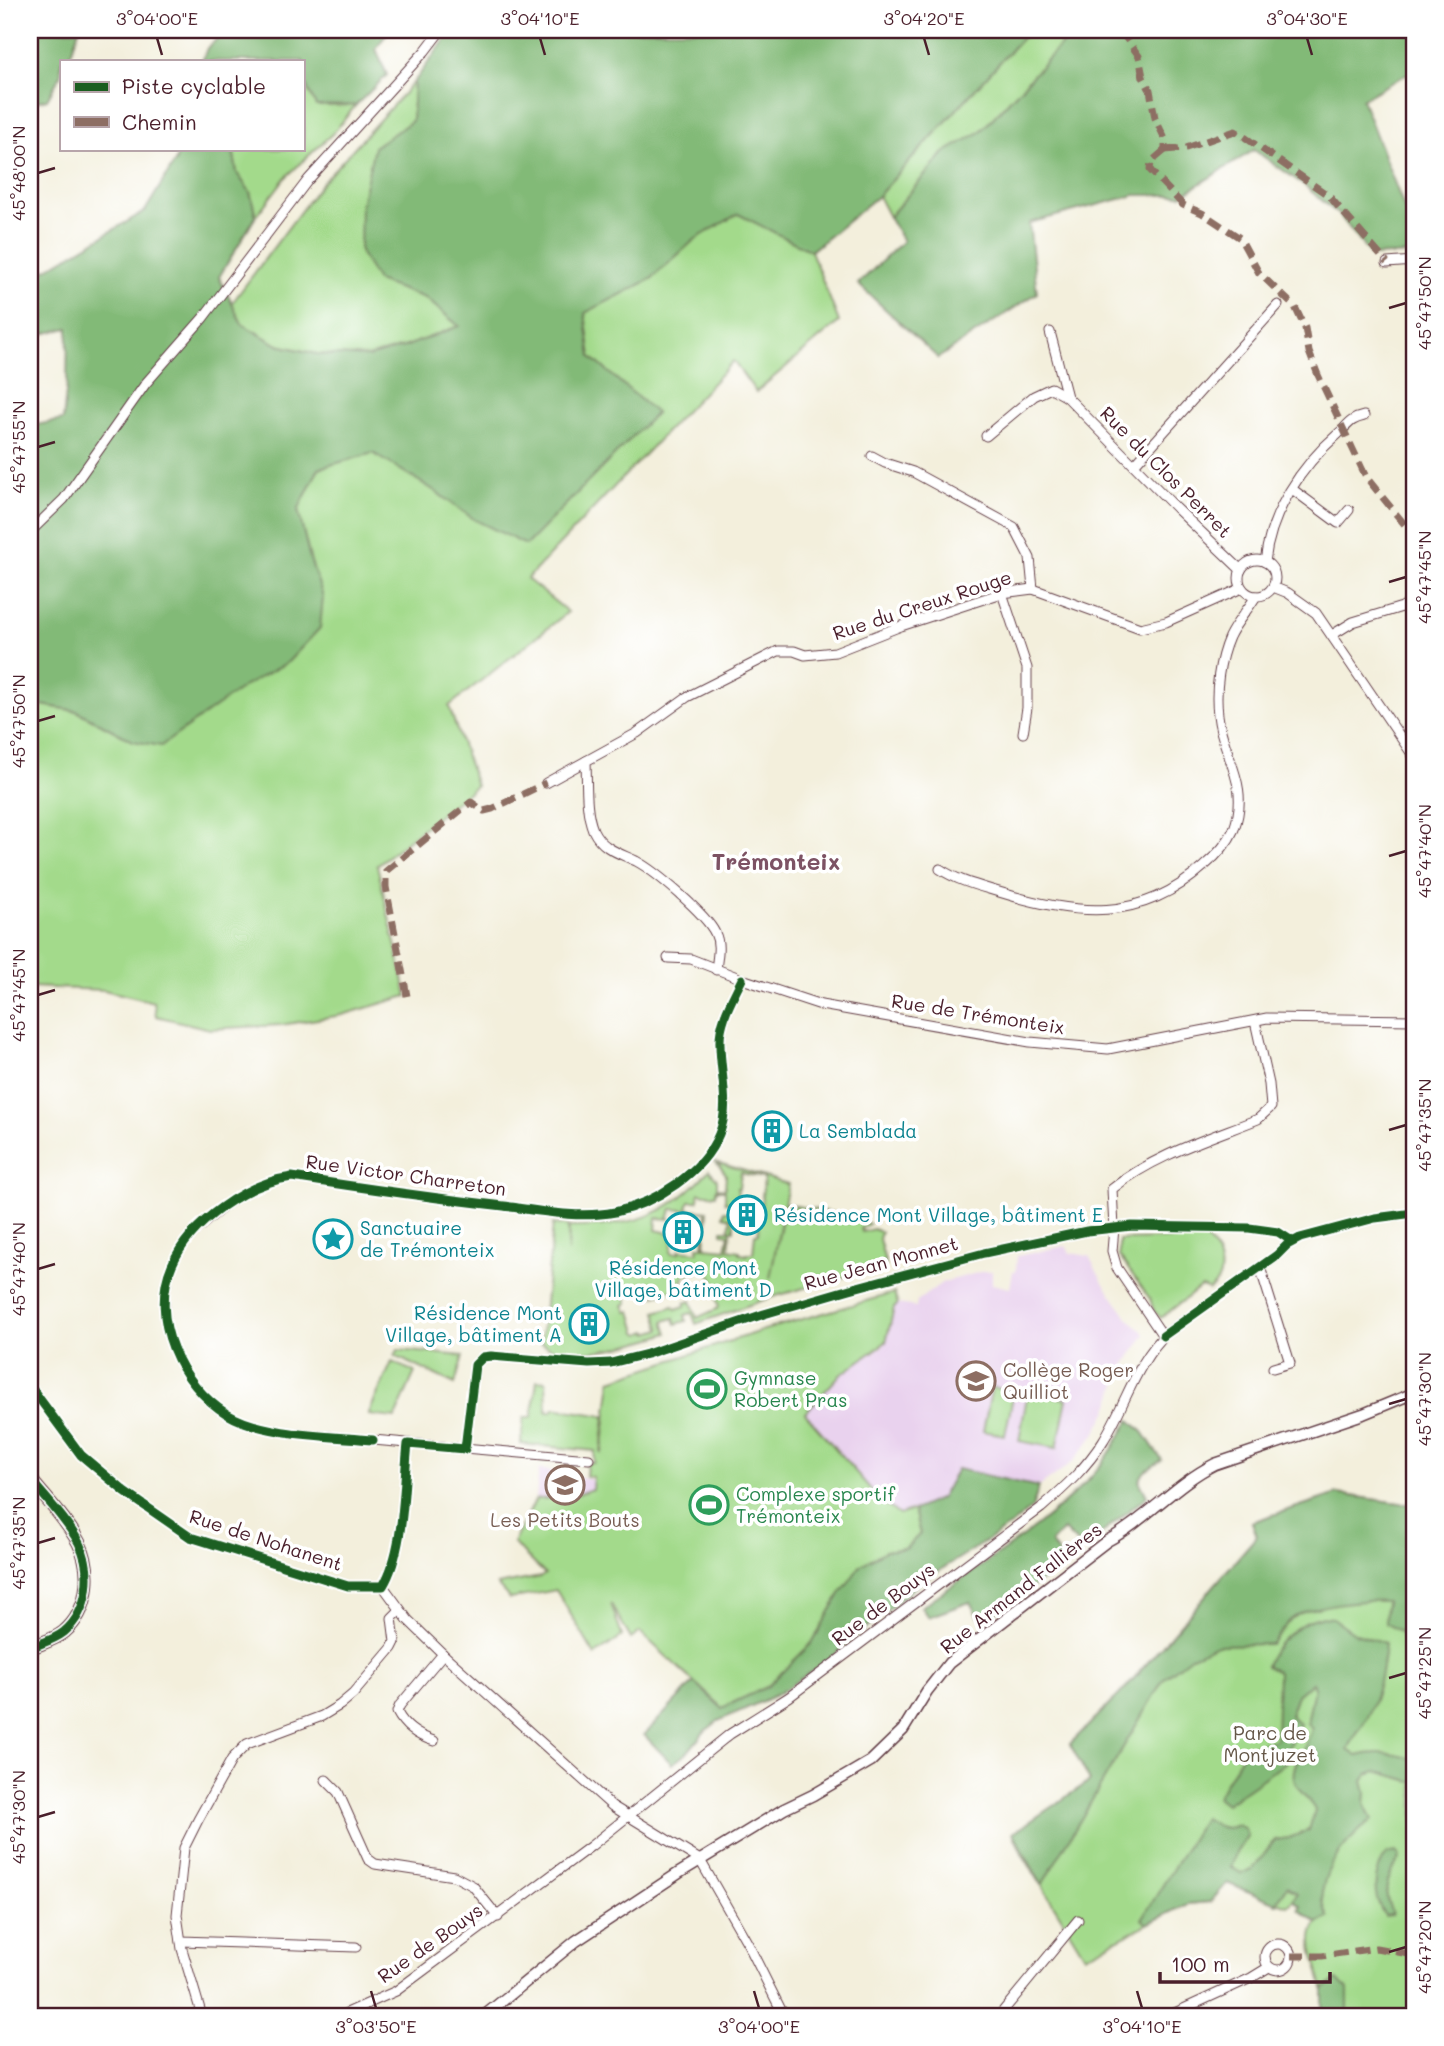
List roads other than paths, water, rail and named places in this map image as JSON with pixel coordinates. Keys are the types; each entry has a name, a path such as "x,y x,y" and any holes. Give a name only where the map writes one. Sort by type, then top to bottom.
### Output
{"main road":[{"path":"30,1479 78,1542 85,1558 87,1575 83,1603 70,1627 55,1637 30,1647"}],"street":[{"path":"30,532 64,499 146,383 203,318 308,180 441,30"},
{"path":"1387,263 1414,261"},
{"path":"1134,465 1278,305"},
{"name":"Rue du Clos Perret","path":"1050,332 1068,397 1241,570"},
{"path":"986,436 1042,392 1051,388 1068,397"},
{"path":"1265,562 1270,533 1292,489 1321,449 1353,418 1364,416"},
{"path":"872,456 913,472 1014,527 1030,558 1033,589"},
{"path":"1292,489 1338,523 1349,510"},
{"path":"1249,562 1265,562 1273,570 1273,587 1266,594 1256,596 1242,588 1239,576 1249,562"},
{"path":"1273,587 1288,593 1316,613 1414,757"},
{"name":"Rue du Creux Rouge","path":"546,783 637,733 687,697 778,651 794,650 804,655 835,652 901,626 1002,593 1033,589 1140,628 1166,622 1242,588"},
{"path":"1002,593 1027,668 1027,708 1023,733"},
{"path":"940,869 954,878 1029,902 1089,910 1130,907 1150,901 1195,874 1227,841 1234,829 1238,812 1239,789 1218,717 1218,681 1230,635 1256,596"},
{"path":"1332,635 1353,622 1402,607 1414,600"},
{"path":"586,761 588,807 593,830 601,842 613,852 653,872 709,925 719,944 716,970"},
{"name":"Rue de Trémonteix","path":"668,958 691,959 821,1005 1024,1042 1108,1049 1255,1020 1414,1020"},
{"name":"Rue Victor Charreton","path":"589,1459 282,1432 247,1424 227,1414 207,1399 191,1382 171,1342 163,1299 171,1266 189,1237 246,1192 275,1180 292,1177 430,1198 564,1213 613,1212 637,1205 668,1189 693,1169 708,1152 719,1133 725,1107 720,1044 722,1023 742,979"},
{"path":"1163,1336 1117,1268 1112,1251 1112,1189 1132,1173 1154,1161 1258,1119 1271,1107 1269,1084 1255,1020"},
{"name":"Rue de Bouys","path":"340,2016 396,1991 498,1917 611,1830 626,1815 680,1777 730,1734 789,1697 1041,1508 1068,1485 1103,1441 1139,1369 1163,1336 1277,1255 1292,1241 1375,1218 1414,1213"},
{"name":"Rue Jean Monnet","path":"465,1449 475,1365 483,1357 611,1363 765,1314 984,1252 1056,1236 1114,1228 1249,1228 1278,1232 1292,1241"},
{"path":"1260,1267 1290,1363 1273,1368"},
{"name":"Rue de Nohanent","path":"30,1386 81,1455 125,1492 190,1537 348,1586 383,1586"},
{"name":"Rue Armand Fallières","path":"484,2016 576,1941 700,1860 872,1761 903,1730 927,1691 949,1663 1107,1541 1129,1529 1200,1472 1363,1415 1414,1393"},
{"path":"408,1444 397,1553 391,1574 383,1586 400,1610 443,1654 598,1794 626,1815 700,1860 748,1944 784,2016"},
{"path":"202,2016 181,1941 177,1915 184,1848 232,1759 247,1744 322,1716 353,1694 392,1648 395,1642 392,1618 400,1610"},
{"path":"434,1741 418,1736 397,1712 400,1704 443,1654"},
{"path":"326,1780 338,1793 368,1859 375,1864 454,1876 473,1886 498,1917"},
{"path":"999,2016 1078,1920"},
{"path":"181,1941 356,1947"},
{"path":"1168,2016 1251,1979 1269,1967"}],"place":[{"name":"La Semblada","path":"772,1131"},
{"name":"Résidence Mont Village, bâtiment E","path":"747,1215"},
{"name":"Résidence Mont Village, bâtiment D","path":"683,1232"},
{"name":"Sanctuaire de Trémonteix","path":"333,1239"},
{"name":"Résidence Mont Village, bâtiment A","path":"589,1324"},
{"name":"Collège Roger Quilliot","path":"976,1381"},
{"name":"Gymnase Robert Pras","path":"707,1389"},
{"name":"Les Petits Bouts","path":"565,1485"},
{"name":"Complexe sportif Trémonteix","path":"709,1505"}],"district":[{"name":"Trémonteix","path":"776,862"}],"park label":[{"name":"Parc de Montjuzet","path":"1270,1744"}]}
